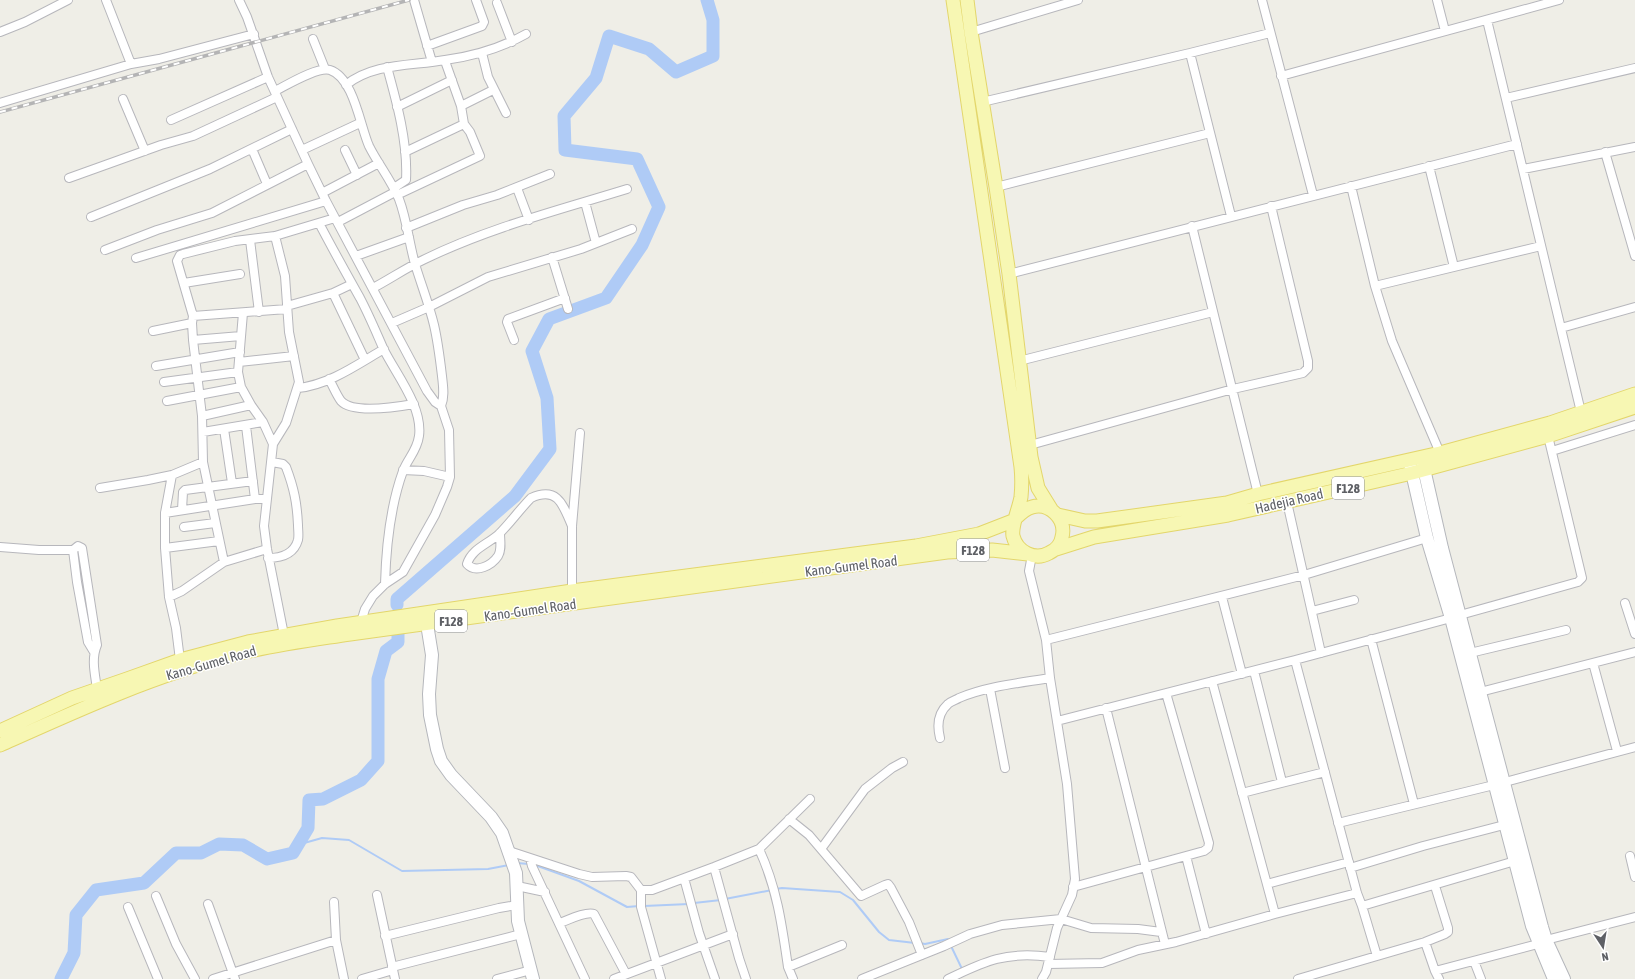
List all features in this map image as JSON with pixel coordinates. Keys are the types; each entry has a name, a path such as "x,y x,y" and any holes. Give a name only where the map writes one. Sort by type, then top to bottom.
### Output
{"main road":[{"path":"953,0 1020,460 1022,483 1013,528 1013,536 1021,550 1030,555"},
{"path":"967,0 1009,274 1030,445 1038,488 1062,521 1063,536 1056,549"},
{"name":"Hadejia Road","path":"1056,549 1094,537 1228,515 1287,502 1417,465 1440,453 1581,412 1635,394"},
{"name":"Hadejia Road","path":"1055,512 1085,521 1097,521 1227,503 1258,494 1417,465 1548,436 1632,408"},
{"name":"F128","path":"1016,519 1024,510 1032,506 1042,506 1055,512"},
{"name":"Kano-Gumel Road","path":"0,731 72,698 180,660 203,659 232,655 292,643 427,624 938,542 979,534 1016,519"},
{"name":"F128","path":"1030,555 1045,555 1056,549"},
{"name":"Kano-Gumel Road","path":"0,745 106,698 203,659 284,635 361,622 572,591 650,587 961,551 992,550 1030,555"}],"street":[{"path":"0,32 25,22 57,2 68,0"},
{"path":"106,0 131,64"},
{"path":"239,0 254,34 268,77 324,197 427,391 435,402 441,406"},
{"path":"414,0 432,62"},
{"path":"427,46 482,26 484,22 476,0"},
{"path":"971,32 1078,0"},
{"path":"1262,0 1313,195"},
{"path":"1437,0 1446,31"},
{"path":"1524,0 1526,9"},
{"path":"1281,76 1559,0"},
{"path":"497,3 512,42"},
{"path":"1487,20 1581,412"},
{"path":"982,102 1270,33"},
{"path":"0,102 131,64 159,59 254,34"},
{"path":"346,85 360,76 387,67 432,62 482,53 512,42 526,34"},
{"path":"313,39 325,69"},
{"path":"482,53 493,90 506,113"},
{"path":"1190,53 1231,216"},
{"path":"224,562 203,462 202,416 192,319 184,283 177,261 180,255 213,245 275,236 319,223 337,220 395,192 479,157 480,155 474,139 464,124 461,106 445,60"},
{"path":"387,67 397,107 405,152 406,180 395,192"},
{"path":"1506,98 1635,68"},
{"path":"68,178 144,151 193,136 276,94 313,72 325,69 332,70 346,85 356,103 360,123 369,146 395,192 404,215 415,264 428,307 440,358 444,391 441,406 449,430 450,477 435,515 402,572 385,584 373,596 365,609 361,622"},
{"path":"171,120 268,77"},
{"path":"397,107 452,80"},
{"path":"461,106 493,90"},
{"path":"123,99 144,151"},
{"path":"302,150 360,123"},
{"path":"405,152 464,124"},
{"path":"91,217 210,169 292,129"},
{"path":"996,187 1210,133"},
{"path":"1009,274 1517,144"},
{"path":"1523,169 1635,147"},
{"path":"252,149 267,184"},
{"path":"345,150 357,175"},
{"path":"1605,152 1635,256"},
{"path":"136,258 324,197 357,175 379,163"},
{"path":"105,250 157,230 212,213 308,164"},
{"path":"1429,166 1454,267"},
{"path":"406,228 463,205 517,188 550,174"},
{"path":"1351,186 1375,286 1392,341 1440,453"},
{"path":"517,188 529,220"},
{"path":"373,288 415,264 468,241 627,189"},
{"path":"585,202 596,243"},
{"path":"1030,445 1233,390 1303,373 1308,368 1308,361 1271,206"},
{"path":"319,223 414,404 418,419 419,435 415,450 403,470 394,503 385,584"},
{"path":"1192,226 1258,494"},
{"path":"392,323 488,277 596,243 632,229"},
{"path":"273,444 286,423 298,388 298,370 289,332 285,276 275,236"},
{"path":"356,256 409,237"},
{"path":"250,240 259,312"},
{"path":"1375,286 1541,246"},
{"path":"552,257 568,309"},
{"path":"184,283 240,274"},
{"path":"153,331 192,319 287,308 332,293 352,284"},
{"path":"332,293 365,360"},
{"path":"514,340 507,322 508,319 565,298"},
{"path":"1561,328 1635,307"},
{"path":"1019,361 1214,312"},
{"path":"243,313 238,372 241,387 263,422 273,444 264,526 268,558 284,635"},
{"path":"193,340 241,336"},
{"path":"298,388 309,387 329,379 384,349"},
{"path":"156,366 240,352"},
{"path":"239,362 294,356"},
{"path":"164,382 238,372"},
{"path":"329,379 341,400 351,406 372,409 414,404"},
{"path":"167,401 241,387"},
{"path":"202,416 251,405"},
{"path":"1552,451 1635,426 1632,408"},
{"path":"203,432 263,422"},
{"path":"246,426 255,499"},
{"path":"224,429 232,483"},
{"path":"572,591 572,526 580,433"},
{"path":"1057,721 1254,671 1578,582 1582,578 1548,436"},
{"path":"100,488 148,480 172,474 203,462"},
{"path":"268,558 277,558 290,552 298,540 297,503 286,467 283,464 272,462"},
{"path":"1417,465 1427,538 1455,617 1470,653 1480,692 1499,783 1504,825 1554,979"},
{"path":"1417,465 1442,548 1455,617 1542,942 1564,979"},
{"path":"403,470 424,471 450,477"},
{"path":"172,474 164,513 165,548 169,597 176,628 180,660"},
{"path":"182,510 183,492 185,490 252,481"},
{"path":"500,533 500,549 498,556 483,568 476,569 470,567 468,564 469,559 475,552 500,533 531,498 538,495 553,495 559,498 572,526"},
{"path":"164,513 267,498"},
{"path":"1287,502 1321,653"},
{"path":"184,527 215,523"},
{"path":"1046,640 1222,597 1304,575 1427,538"},
{"path":"165,548 219,541"},
{"path":"0,547 39,550 73,550 88,642 94,652 97,689"},
{"path":"169,597 224,562 267,549"},
{"path":"1030,555 1029,571 1046,640 1050,678 1068,784 1074,861 1072,895 1057,928 1046,972 1042,979"},
{"path":"1222,597 1242,674"},
{"path":"1312,611 1354,600"},
{"path":"1625,603 1635,634"},
{"path":"427,624 432,655 429,694 430,716 437,749 442,761 451,775 497,825 511,860 517,886 517,905 521,934 532,974 497,979"},
{"path":"1470,653 1566,630"},
{"path":"1371,639 1414,804"},
{"path":"1480,692 1635,652"},
{"path":"1295,660 1349,865 1377,956"},
{"path":"1593,663 1618,751"},
{"path":"1254,671 1282,782"},
{"path":"940,738 938,728 940,716 948,703 970,694 990,689 1050,678"},
{"path":"1212,681 1275,914"},
{"path":"990,689 1005,768"},
{"path":"1073,887 1204,851 1208,848 1208,843 1166,693"},
{"path":"1106,708 1165,944"},
{"path":"1338,823 1635,747"},
{"path":"821,850 865,789 892,768 903,762"},
{"path":"1242,793 1325,772"},
{"path":"641,890 652,890 714,867 759,848 810,799"},
{"path":"789,819 809,836 861,896 888,884 920,948"},
{"path":"1267,884 1349,865 1504,825"},
{"path":"759,848 769,869 774,888 788,967 793,979"},
{"path":"1186,856 1206,934"},
{"path":"1630,856 1635,877"},
{"path":"511,860 531,862 592,877 631,877 641,890 641,904 661,979"},
{"path":"1362,906 1436,886 1516,861"},
{"path":"531,862 585,979"},
{"path":"714,867 733,934 738,958 746,979"},
{"path":"684,878 703,944 715,979"},
{"path":"517,886 545,892"},
{"path":"1298,979 1311,977 1425,942 1448,932 1436,886"},
{"path":"948,979 975,965 993,959 1028,955 1049,960 1102,963 1138,950 1206,934 1275,914 1357,893"},
{"path":"377,895 395,979"},
{"path":"156,896 176,944 195,979"},
{"path":"334,902 336,940 344,979"},
{"path":"208,904 234,976"},
{"path":"385,936 517,905"},
{"path":"128,907 158,979"},
{"path":"560,923 585,914 593,913 626,974"},
{"path":"1435,971 1635,917"},
{"path":"862,979 920,948 946,945 970,934 1002,925 1061,919 1091,928 1138,929 1161,932"},
{"path":"362,979 392,968 521,934"},
{"path":"614,979 703,944 733,934"},
{"path":"213,979 234,976 336,940"},
{"path":"1425,942 1439,979"},
{"path":"788,967 842,945"},
{"path":"1474,961 1481,979"}],"waterway":[{"path":"397,605 397,599 515,496 550,449 547,398 532,351 549,319 606,298 642,245 659,207 637,159 565,150 564,116 596,78 609,36 649,49 676,72 713,56 713,20 707,0"},
{"path":"61,979 74,953 76,915 96,890 144,883 176,853 201,853 219,844 243,845 267,859 293,853 308,828 309,800 323,799 361,780 378,761 378,679 386,651 398,642 398,632"},
{"path":"297,845 322,838 349,840 402,871 488,869 509,865"},
{"path":"517,863 529,864"},
{"path":"535,865 579,881 627,907 639,906"},
{"path":"776,889 782,888 840,892 853,900 879,932 889,940 915,943"},
{"path":"725,899 772,890"},
{"path":"694,903 721,900"},
{"path":"644,906 689,904"},
{"path":"920,943 925,944 948,939 949,942"},
{"path":"951,946 963,971"}],"railway":[{"path":"0,112 409,0"}]}
